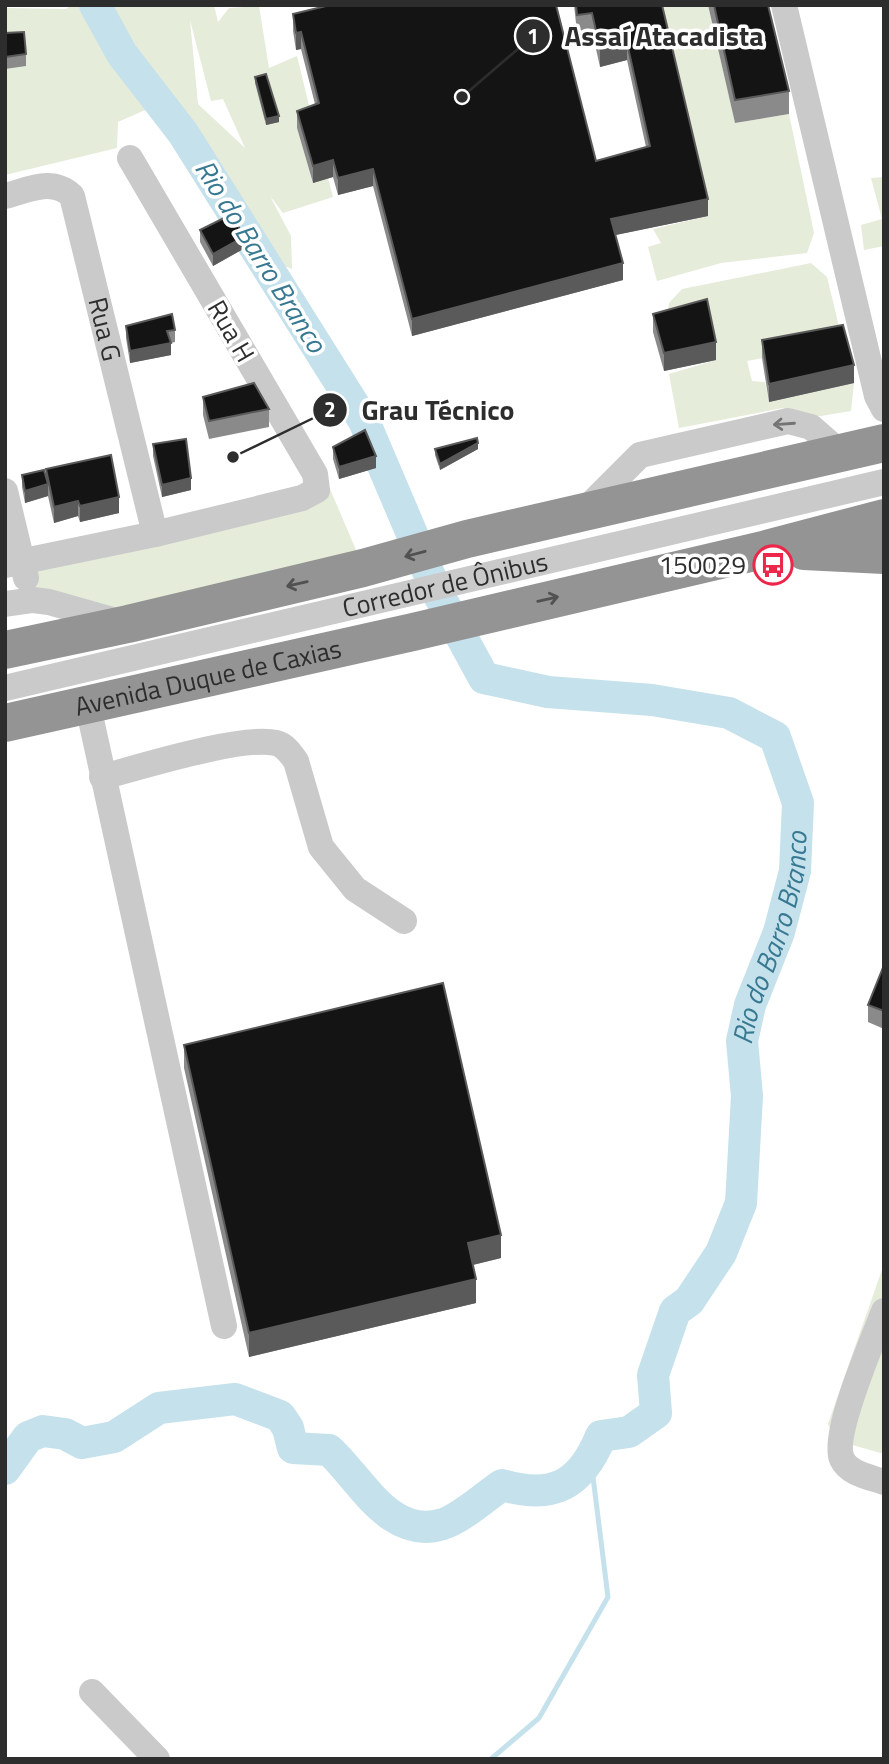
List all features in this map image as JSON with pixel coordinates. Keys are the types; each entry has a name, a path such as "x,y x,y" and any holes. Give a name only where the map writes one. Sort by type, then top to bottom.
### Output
{"highway":[{"path":"5,650 128,624 363,568 467,539 864,448"},
{"path":"764,550 884,517"},
{"path":"764,550 884,555"},
{"name":"Avenida Duque de Caxias","path":"8,712 88,706 764,550"}],"street":[{"path":"784,5 882,406 864,448"},
{"name":"Rua H","path":"130,158 314,474 317,490 302,498 155,534"},
{"name":"Rua G","path":"5,196 51,184 63,188 72,196 155,534"},
{"name":"Corredor de Ônibus","path":"8,712 884,482"},
{"path":"5,491 13,564 33,600"},
{"path":"13,564 155,534"},
{"path":"5,604 33,600 128,624"},
{"path":"5,665 128,624"},
{"path":"88,706 224,1326"},
{"path":"102,777 242,743 277,743 288,750 296,761 321,847 355,889 404,921"},
{"path":"884,1311 848,1408 840,1447 842,1460 852,1470 884,1482"},
{"path":"92,1692 157,1759"}],"green space":[{"path":"72,5 95,5 152,107 118,122 117,148 5,175 5,8 66,9"},
{"path":"110,5 214,5 218,22 229,8 259,6 269,68 297,56 313,122 297,128 313,183 328,178 333,197 283,213 270,196 291,236 292,269 272,261","holes":["190,20 211,101 223,99 245,148 198,104"]},
{"path":"658,5 708,5 735,123 789,114 814,233 807,253 721,263 657,281 648,247 661,243 653,229 708,216"},
{"path":"884,177 884,246 864,250 861,225 882,219 871,178"},
{"path":"811,263 827,277 843,343 747,361 752,381 765,382 769,402 854,383 851,411 809,418 783,408 679,428 669,374 716,360 666,326 669,303 682,289"},
{"path":"327,482 359,557 122,612 32,597 21,553"},
{"path":"884,1264 884,1454 835,1440 828,1424"}],"building":[{"path":"330,5 556,5 596,161 650,146 627,43 600,49 592,13 577,15 576,5 662,5 708,199 611,219 623,263 412,319 373,169 338,178 333,160 313,166 297,111 319,103 301,32 296,33 293,14"},
{"path":"714,5 768,5 789,91 735,100"},
{"path":"24,32 26,54 5,57 5,33"},
{"path":"266,74 279,116 266,119 255,77"},
{"path":"230,215 245,236 213,254 200,230"},
{"path":"707,299 716,342 664,353 653,314"},
{"path":"172,314 175,330 167,331 171,343 130,351 126,326"},
{"path":"843,325 854,365 769,384 762,340"},
{"path":"254,383 269,409 209,421 203,397"},
{"path":"365,430 376,456 339,467 333,447"},
{"path":"477,438 478,443 440,464 435,449"},
{"path":"186,439 191,478 162,485 153,444"},
{"path":"111,455 119,497 80,506 78,501 54,507 46,469"},
{"path":"44,470 48,484 25,491 22,475"},
{"path":"884,965 884,1011 868,1005"},
{"path":"443,983 501,1235 468,1243 476,1279 249,1333 184,1045"}],"waterway":[{"name":"Rio do Barro Branco","path":"5,1469 28,1437 43,1431 65,1434 82,1443 114,1437 159,1408 235,1399 280,1416 288,1428 293,1448 329,1450 378,1504 407,1524 424,1527 443,1524 465,1512 502,1485 536,1491 550,1489 574,1477 593,1453 601,1436 629,1432 656,1413 653,1375 675,1311 689,1301 721,1253 741,1203 747,1096 742,1041 750,1005 779,932 795,871 798,803 775,737 729,713 652,700 548,692 484,678 435,588 364,421 183,133 122,54 95,5"},
{"path":"491,1759 539,1718 608,1597 591,1461"}],"place":[{"name":"Assaí Atacadista","path":"462,97"},
{"name":"Grau Técnico","path":"233,457"},
{"name":"150029","path":"773,565"}]}
